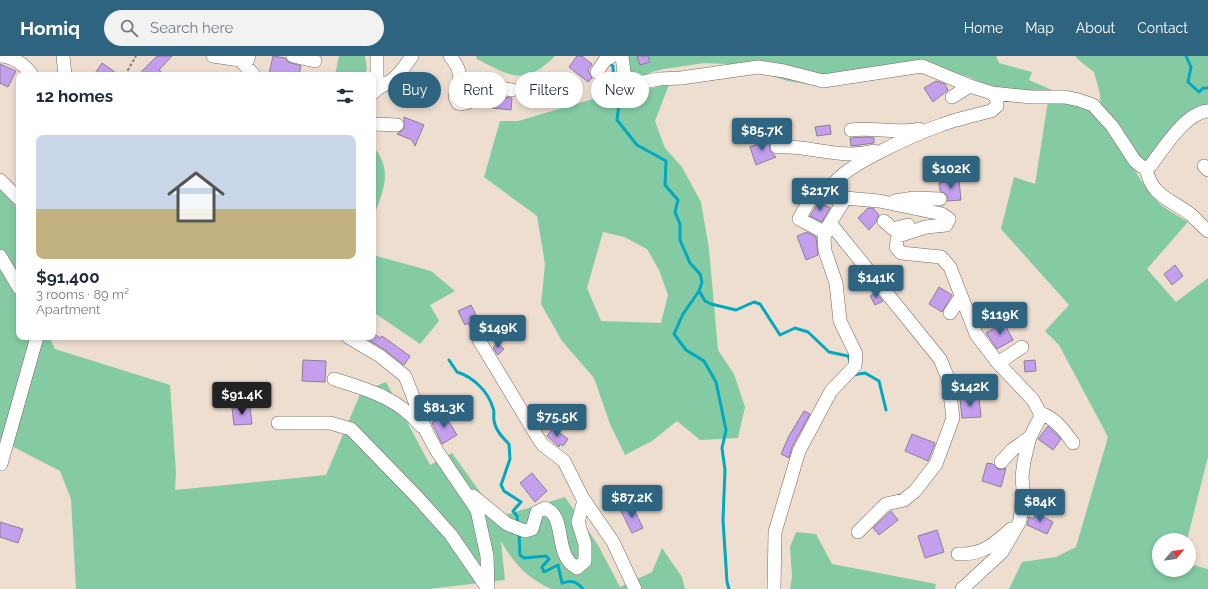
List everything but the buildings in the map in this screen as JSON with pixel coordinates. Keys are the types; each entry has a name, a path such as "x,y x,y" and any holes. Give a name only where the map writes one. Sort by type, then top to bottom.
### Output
{"street":[{"path":"0,56 5,56 18,61 29,72"},
{"path":"63,56 65,72"},
{"path":"213,56 245,58 252,72"},
{"path":"293,56 315,61"},
{"path":"376,73 377,56"},
{"path":"376,89 401,73 412,56"},
{"path":"450,56 460,71 459,86 455,97 458,103 463,104 471,101 494,88 512,90"},
{"path":"597,72 605,60 612,56"},
{"path":"622,56 624,73 633,84 659,79 681,78 758,67 784,71 823,81 922,66 970,86 992,93 1031,97 1065,97 1092,105 1112,126 1135,161 1146,168"},
{"path":"952,97 970,86"},
{"path":"851,130 868,128 891,132 907,132 942,125 991,111 996,106 997,100 992,93"},
{"path":"1146,168 1151,165 1184,123 1195,115 1208,111"},
{"path":"376,124 397,126"},
{"path":"777,147 793,146 844,155 858,155 886,148 942,125"},
{"path":"886,148 832,183 830,190 834,197 879,202 942,214 949,219 946,225 926,227 898,236 896,248 901,253 941,257 950,267 976,334 998,363 1033,400 1040,413 1040,418 1030,437 1024,461 1020,521 1002,552 962,589"},
{"path":"1146,168 1149,180 1159,195 1190,214 1208,231"},
{"path":"0,180 16,196"},
{"path":"830,190 812,196 799,219 828,228 940,359 948,378 953,418 936,464 915,491 904,500 886,504 858,532"},
{"path":"879,202 914,198 940,199"},
{"path":"774,589 775,532 799,451 821,413 831,391 853,370 857,360 856,354 840,321 836,283 825,251 824,239 828,228 844,199"},
{"path":"884,221 893,229 912,224 920,224 926,227"},
{"path":"0,256 16,283"},
{"path":"950,313 961,297"},
{"path":"0,464 36,340"},
{"path":"353,340 380,356 405,376 427,433 437,452 477,510 488,556 488,589"},
{"path":"479,340 538,438 543,445 564,461 584,500 613,542 635,589"},
{"path":"998,363 1022,347"},
{"path":"334,379 382,394 412,415 427,433"},
{"path":"1040,413 1048,416 1064,430 1073,443"},
{"path":"278,422 330,423 351,429 418,498 451,535 488,589"},
{"path":"1001,462 1012,450 1030,437"},
{"path":"561,449 570,462 575,484"},
{"path":"462,487 507,524 525,531 532,529 537,512 545,508 554,514 564,550 572,565 577,568 585,562 585,544 578,522 584,500"},
{"path":"958,554 972,554 994,545 1020,521"},
{"path":"632,564 644,589"}],"path":[{"path":"127,72 136,56"}],"green space":[{"path":"339,56 365,56 367,68 366,72 336,72"},
{"path":"476,56 555,56 535,72 515,72 515,75 499,70 477,59"},
{"path":"623,56 996,56 999,63 1032,72 1029,80 1052,90 1033,96 1005,94 969,77 947,70 811,85 788,81 726,64 704,63 664,69 649,74 649,72 629,72"},
{"path":"1075,56 1208,56 1208,108 1146,168 1101,111 1100,94 1094,72"},
{"path":"670,82 655,121 665,148 682,167 701,202 709,249 718,350 734,374 745,407 738,438 700,440 677,421 652,441 625,455 610,424 594,378 562,341 541,304 545,264 537,216 484,177 500,121 518,121 562,108 583,108 583,102 591,100 591,108 649,108 649,88","holes":["603,232 624,237 647,249 659,270 668,295 661,323 601,321 587,288"]},
{"path":"1048,101 1065,102 1081,106 1093,113 1113,135 1146,188 1155,199 1188,222 1147,269 1176,302 1208,278 1208,457 1189,533 1152,533 1152,577 1196,577 1196,566 1208,569 1208,589 1009,589 1022,562 1056,557 1076,547 1108,437 1059,345 1045,331 1069,305 1001,229 1014,177 1035,184"},
{"path":"376,150 383,164 385,173 385,181 376,210"},
{"path":"0,189 16,207 16,340 50,340 55,349 170,385 176,472 175,490 326,475 361,392 386,382 430,465 452,453 498,517 565,497 598,545 620,587 652,572 662,548 682,577 685,589 551,589 535,580 522,570 501,541 505,580 429,589 76,589 71,499 60,471 0,440"},
{"path":"376,256 431,271 455,291 430,305 439,321 420,344 376,314"},
{"path":"796,532 816,534 832,564 936,584 935,589 790,589 792,576 790,547"}],"waterway":[{"path":"1186,56 1191,67 1188,82 1199,92 1203,88 1208,88"},
{"path":"607,62 613,66 614,86 620,95 617,120 637,145 666,161 665,185 678,200 675,212 680,224 680,240 690,263 700,274 702,282 699,291 683,314 674,334 686,350 704,361 716,382 726,430 722,448 725,470 723,520 727,582 729,589"},
{"path":"699,291 705,301 711,304 736,310 754,302 760,304 780,335 795,328 808,332 829,352 848,356 850,361"},
{"path":"449,360 457,372 469,377 484,390 494,410 496,427 509,444 510,459 501,485 504,491 521,502 513,511 517,516 518,525"},
{"path":"853,375 865,373 879,381 886,410"},
{"path":"519,533 520,555 524,558 546,556 549,559 542,567 544,572 558,565 562,583 574,582 583,589"}]}
